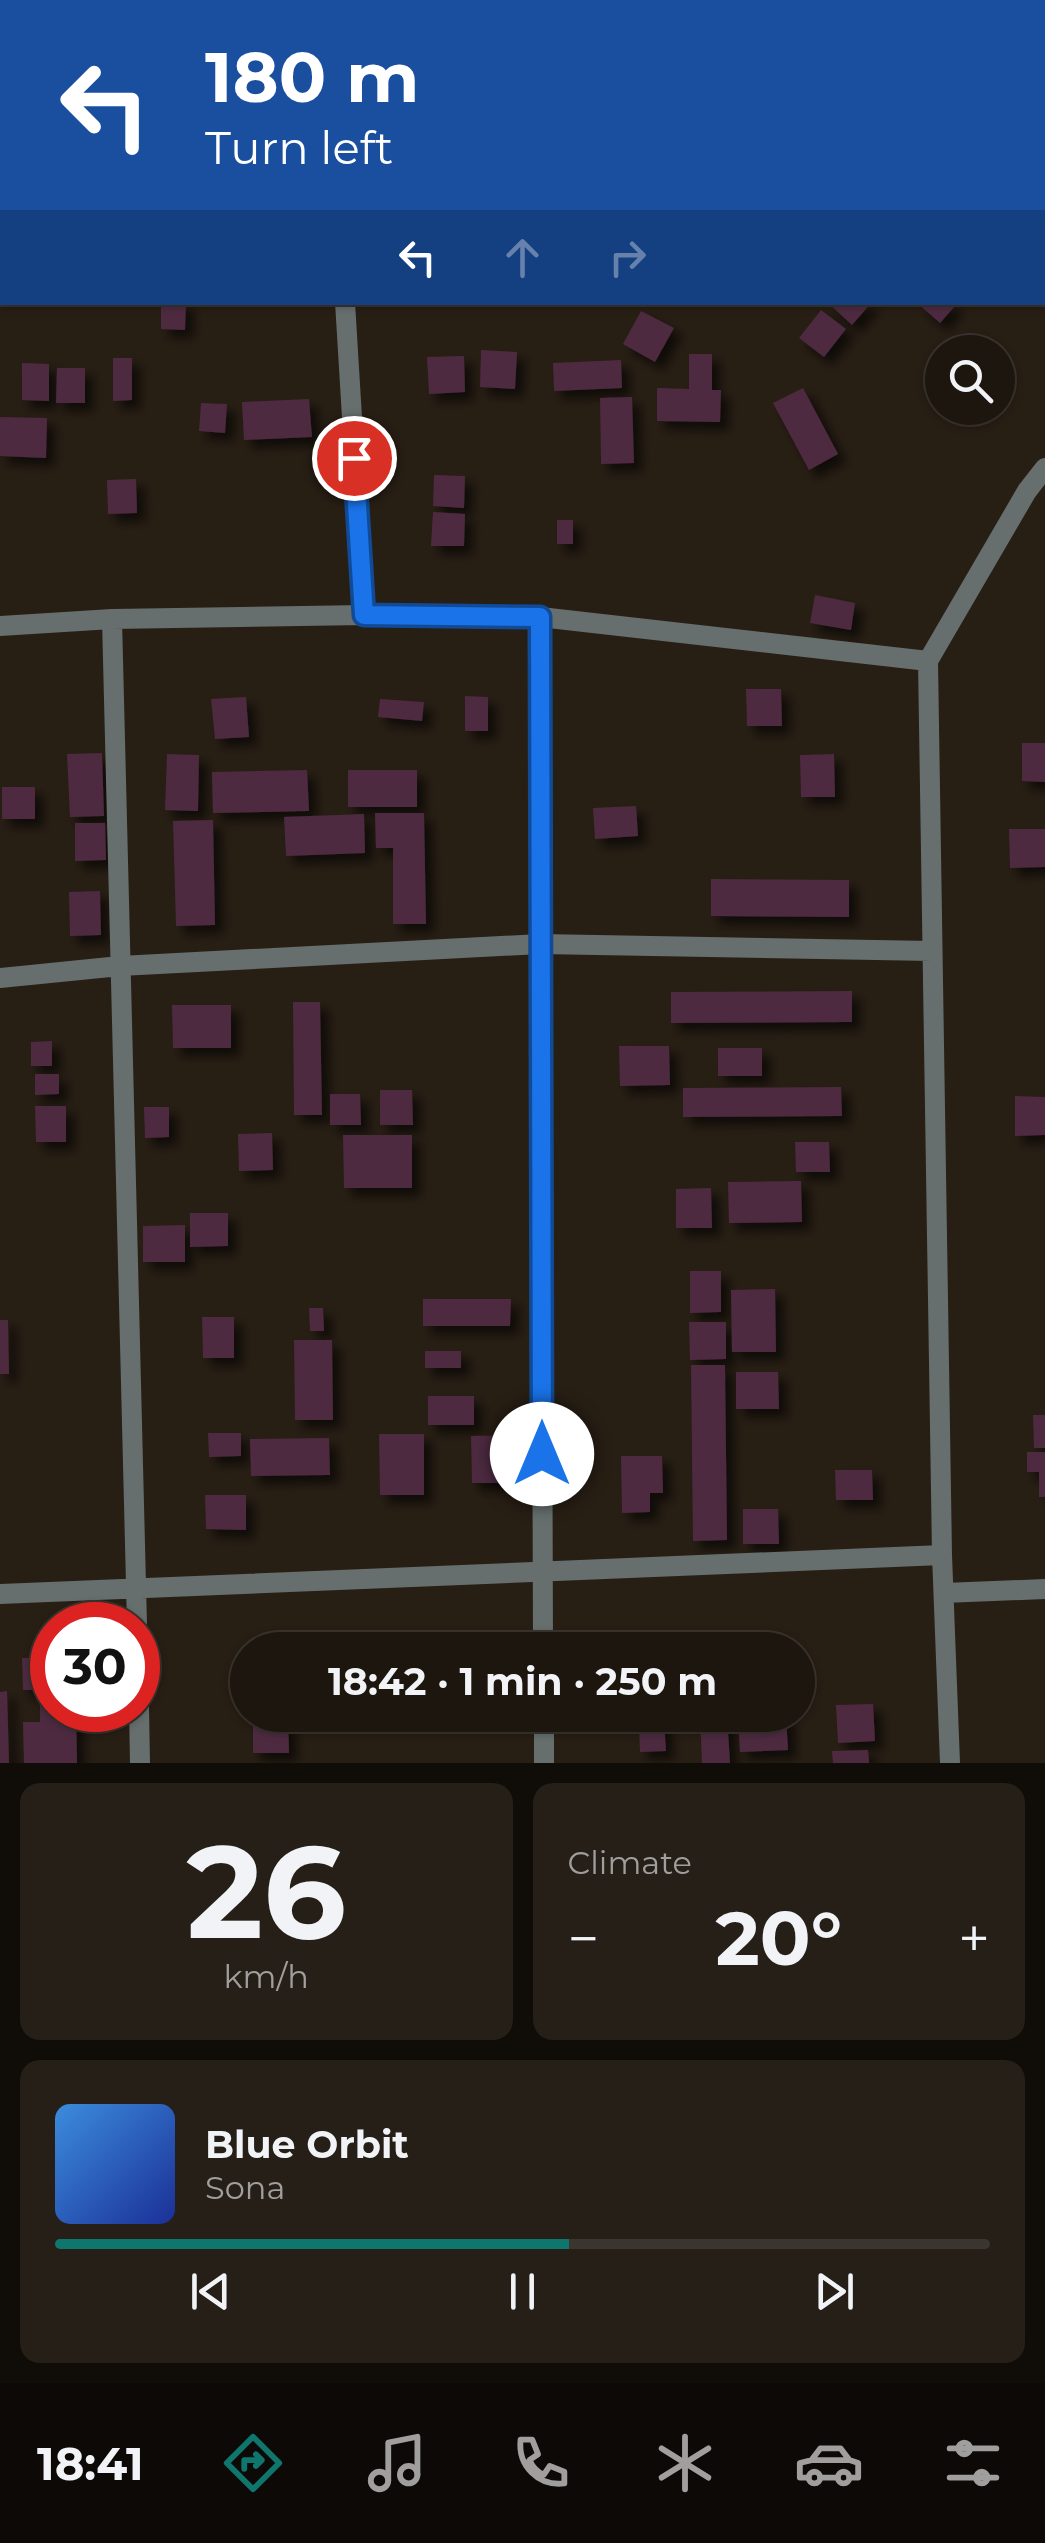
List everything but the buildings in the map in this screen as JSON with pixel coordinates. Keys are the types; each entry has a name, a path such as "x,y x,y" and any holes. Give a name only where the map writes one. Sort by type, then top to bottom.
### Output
{"street":[{"path":"344,305 364,615"},
{"path":"950,1763 942,1555 928,662 1027,491 1045,468"},
{"path":"540,617 543,1632"},
{"path":"0,626 112,619 540,617 928,662"},
{"path":"112,619 136,1602"},
{"path":"0,978 120,966 540,944 932,952"},
{"path":"0,1594 942,1555"},
{"path":"944,1594 1045,1590"},
{"path":"139,1732 140,1763"},
{"path":"544,1732 544,1763"}],"route":[{"path":"354,458 364,615 540,617 542,1454"}]}
